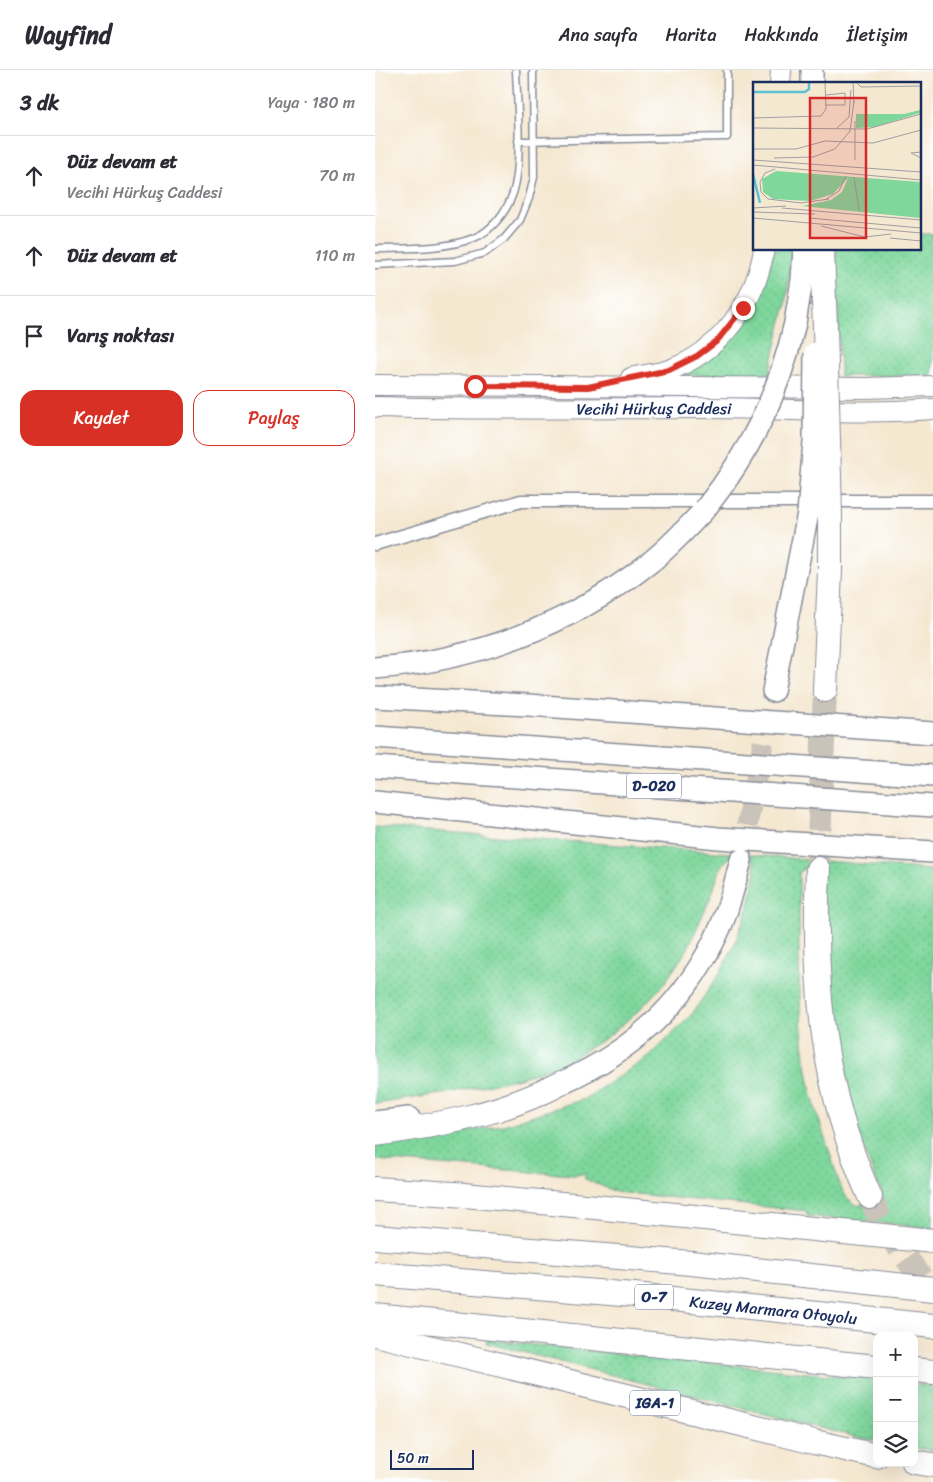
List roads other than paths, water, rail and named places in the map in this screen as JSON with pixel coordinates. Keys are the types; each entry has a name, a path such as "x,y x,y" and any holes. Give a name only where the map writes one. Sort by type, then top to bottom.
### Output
{"highway":[{"path":"803,250 802,280 812,326"},
{"path":"815,250 812,326 819,514 830,570 825,690"},
{"path":"375,668 446,658 514,638 555,621 621,584 676,540 705,509 731,475 753,439 774,391 790,343 812,326 822,250"},
{"path":"773,691 819,514"},
{"path":"375,697 528,705 933,733"},
{"name":"D-020","path":"375,737 933,776"},
{"name":"D-020","path":"375,767 933,806"},
{"path":"375,802 718,838 933,852"},
{"path":"375,1134 469,1118 536,1096 597,1066 629,1045 658,1020 684,989 704,959 729,906 741,860"},
{"path":"818,869 816,908 817,976 824,1042 839,1114 850,1149 870,1197"},
{"path":"375,1122 496,1103 544,1090 561,1083"},
{"path":"375,1189 595,1207 933,1241"},
{"name":"O-7","path":"375,1237 691,1263 933,1289"},
{"name":"Kuzey Marmara Otoyolu","path":"375,1274 671,1299 933,1326"},
{"path":"375,1316 873,1367"},
{"name":"IGA-1","path":"375,1334 873,1455"},
{"path":"918,1370 933,1372"},
{"path":"918,1463 933,1465"}],"main road":[{"path":"588,387 669,370 697,356 717,341 743,308 761,266 764,250"},
{"name":"Vecihi Hürkuş Caddesi","path":"375,385 874,388 933,386"},
{"name":"Vecihi Hürkuş Caddesi","path":"375,407 512,409 709,408 885,411 933,409"}],"street":[{"path":"375,544 521,501 933,501"}],"lane":[{"path":"375,249 425,248 455,244 476,238 492,226 501,216 513,193 517,174 516,70"},
{"path":"375,265 455,262 485,253 504,239 520,220 529,198 534,177 533,70"},
{"path":"518,141 727,137 727,70"}],"tunnel":[{"path":"818,866 825,690"},
{"path":"741,857 773,691"},
{"path":"870,1197 883,1226 933,1294"}]}
